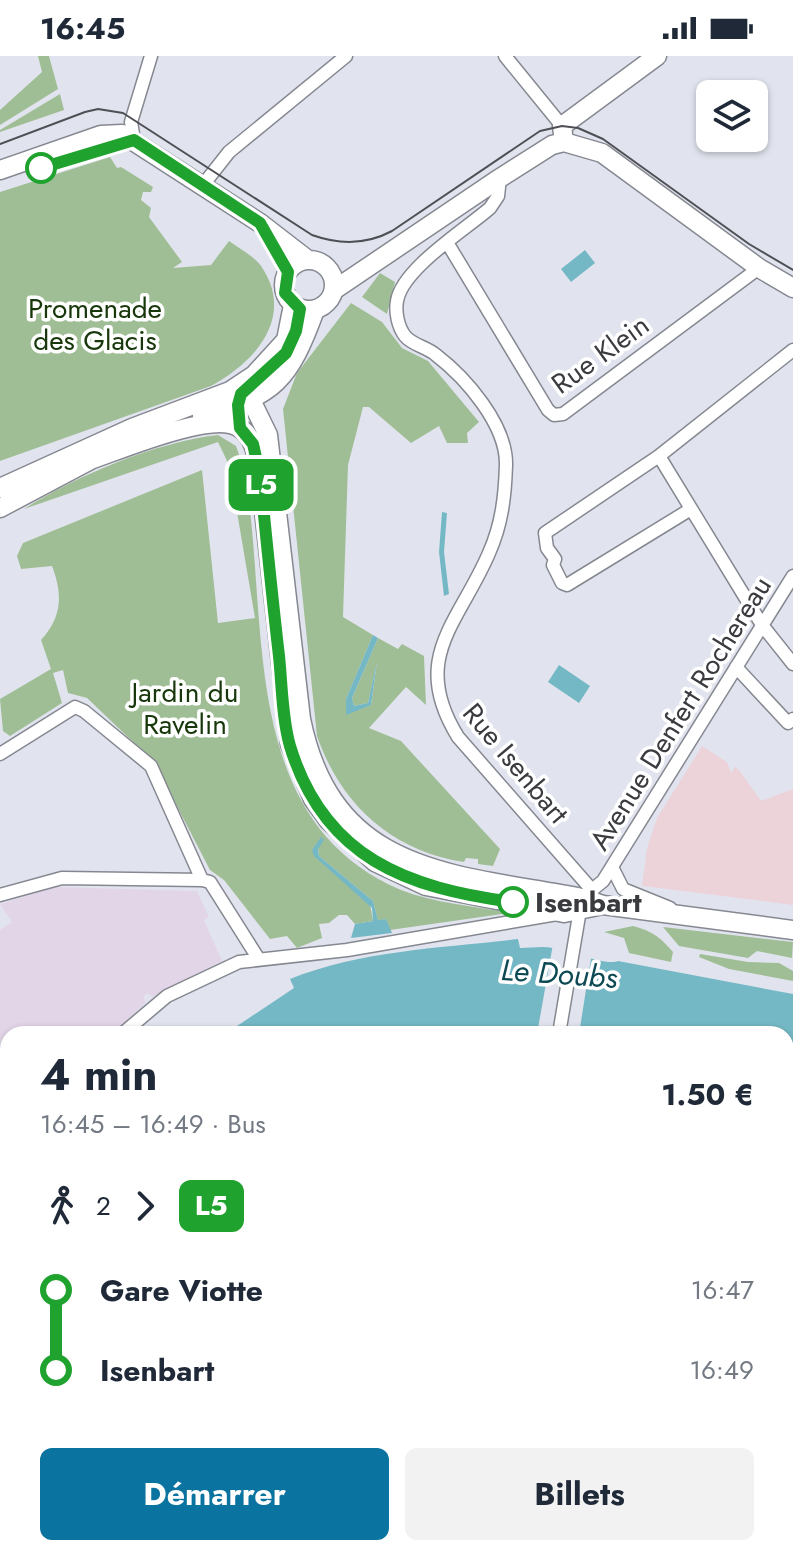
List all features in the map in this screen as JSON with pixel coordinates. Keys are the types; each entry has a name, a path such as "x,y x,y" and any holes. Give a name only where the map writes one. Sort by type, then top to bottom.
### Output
{"main road":[{"path":"334,290 552,145 636,62 657,56"},
{"path":"0,170 111,133 134,140 317,263 333,277 334,290 329,301 315,310 293,364 258,402 175,422 90,460 0,508"},
{"path":"563,134 602,153 759,268 793,288"},
{"path":"0,488 132,428 230,391 254,375 279,350 290,328 293,305 285,293 288,272 260,223"},
{"path":"288,272 299,262 353,264 391,252"},
{"path":"293,305 315,310"},
{"path":"230,391 258,402"},
{"path":"258,402 271,448 301,719 312,763 332,799 362,832 408,861 447,873 580,903"},
{"path":"90,460 218,422 240,428 253,444 260,475 290,744 313,799 347,840 406,879 447,892 603,905 793,930"}],"street":[{"path":"134,140 131,122 151,56"},
{"path":"203,185 229,152 346,56"},
{"path":"505,56 563,134"},
{"name":"Rue Isenbart","path":"500,178 498,196 490,208 411,275 397,299 396,313 404,335 435,353 498,428 506,460 503,511 487,558 443,639 438,683 442,712 580,903"},
{"name":"Rue Klein","path":"448,244 548,410 554,415 563,414 759,268"},
{"path":"691,509 567,585 562,583 553,565 555,559 547,548 545,533 659,456 793,350"},
{"path":"659,456 762,625 793,664"},
{"name":"Avenue Denfert Rochereau","path":"580,903 612,867 793,576"},
{"path":"736,667 788,723 793,719"},
{"path":"0,754 75,707 151,766 202,880"},
{"path":"612,867 623,889 695,919"},
{"path":"0,895 62,878 202,880 210,882 258,958"},
{"path":"131,1026 167,996 211,973 258,958 347,950 580,903 560,1026"}],"shaded area":[{"path":"702,746 727,762 731,773 735,767 740,771 761,801 793,789 793,905 642,886 647,848 657,818"},
{"path":"56,887 197,891 209,917 204,920 222,961 152,997 148,993 143,997 146,1002 122,1026 0,1026 0,930 12,922 0,904"}],"green space":[{"path":"38,56 49,56 58,89 0,125 0,110 42,72"},
{"path":"60,94 64,110 0,132 0,130"},
{"name":"Promenade des Glacis","path":"110,157 117,168 121,167 153,187 151,192 143,192 141,200 151,208 149,217 182,262 173,268 211,265 229,241 256,261 272,288 274,306 271,323 254,353 211,386 0,461 0,192"},
{"path":"380,273 395,282 387,314 362,297"},
{"path":"351,303 382,322 402,348 428,361 479,422 467,433 468,443 447,443 439,426 411,443 369,407 363,407 348,465 343,617 373,635 346,699 353,711 371,705 377,662 368,703 354,706 352,698 378,638 398,649 402,644 424,656 426,705 406,687 369,728 401,741 500,849 493,866 478,864 478,859 466,858 464,862 438,856 414,847 372,821 340,783 317,736 283,409 297,373"},
{"name":"Jardin du Ravelin","path":"218,435 236,446 244,469 270,708 285,764 310,815 347,858 401,890 440,901 509,913 390,930 386,919 378,921 373,901 319,856 318,848 312,850 370,904 373,921 355,924 347,915 339,915 329,923 319,924 322,938 297,948 287,936 270,939 224,880 210,870 154,762 87,698 68,693 63,670 53,673 62,703 10,736 3,731 0,699 51,669 41,640 57,614 59,596 52,566 21,569 17,556 23,543 202,470 218,623 255,618 229,465 218,442 24,509 68,484 117,462 169,445"},
{"path":"633,926 651,932 664,942 673,952 671,962 629,953 624,938 604,932"},
{"path":"663,927 793,942 792,958 757,951 748,958 679,946"},
{"path":"700,954 748,962 779,963 793,971 793,981 729,969 699,957"}],"water":[{"path":"585,250 595,263 571,282 561,269"},
{"path":"442,512 447,513 444,552 449,594 444,596 439,552"},
{"path":"373,635 378,638 352,698 354,706 368,703 377,661 371,705 346,715 346,699"},
{"path":"559,665 590,686 579,703 548,682"},
{"path":"321,837 324,840 318,849 319,856 373,901 378,920 386,919 392,933 351,938 355,924 373,921 372,908 314,856 312,850"},
{"name":"Le Doubs","path":"518,939 520,948 553,948 597,960 618,961 793,994 793,1026 237,1026 294,988 290,979 345,962"}],"pier":[{"path":"553,944 592,952 580,1026 538,1026"}],"tram line":[{"path":"0,144 85,112 98,109 123,113 312,235 353,242 392,231 540,131 562,126 578,128 603,139 749,244 793,270"}],"bus line":[{"name":"L5","path":"41,168 85,152 134,140 260,223 288,272 284,286 288,300 300,309 296,331 286,353 269,372 241,394 238,405 240,428 253,444 257,457 285,715 290,744 300,772 313,799 329,821 375,862 426,886 513,902"}],"place":[{"name":"Isenbart","path":"513,902"}]}
